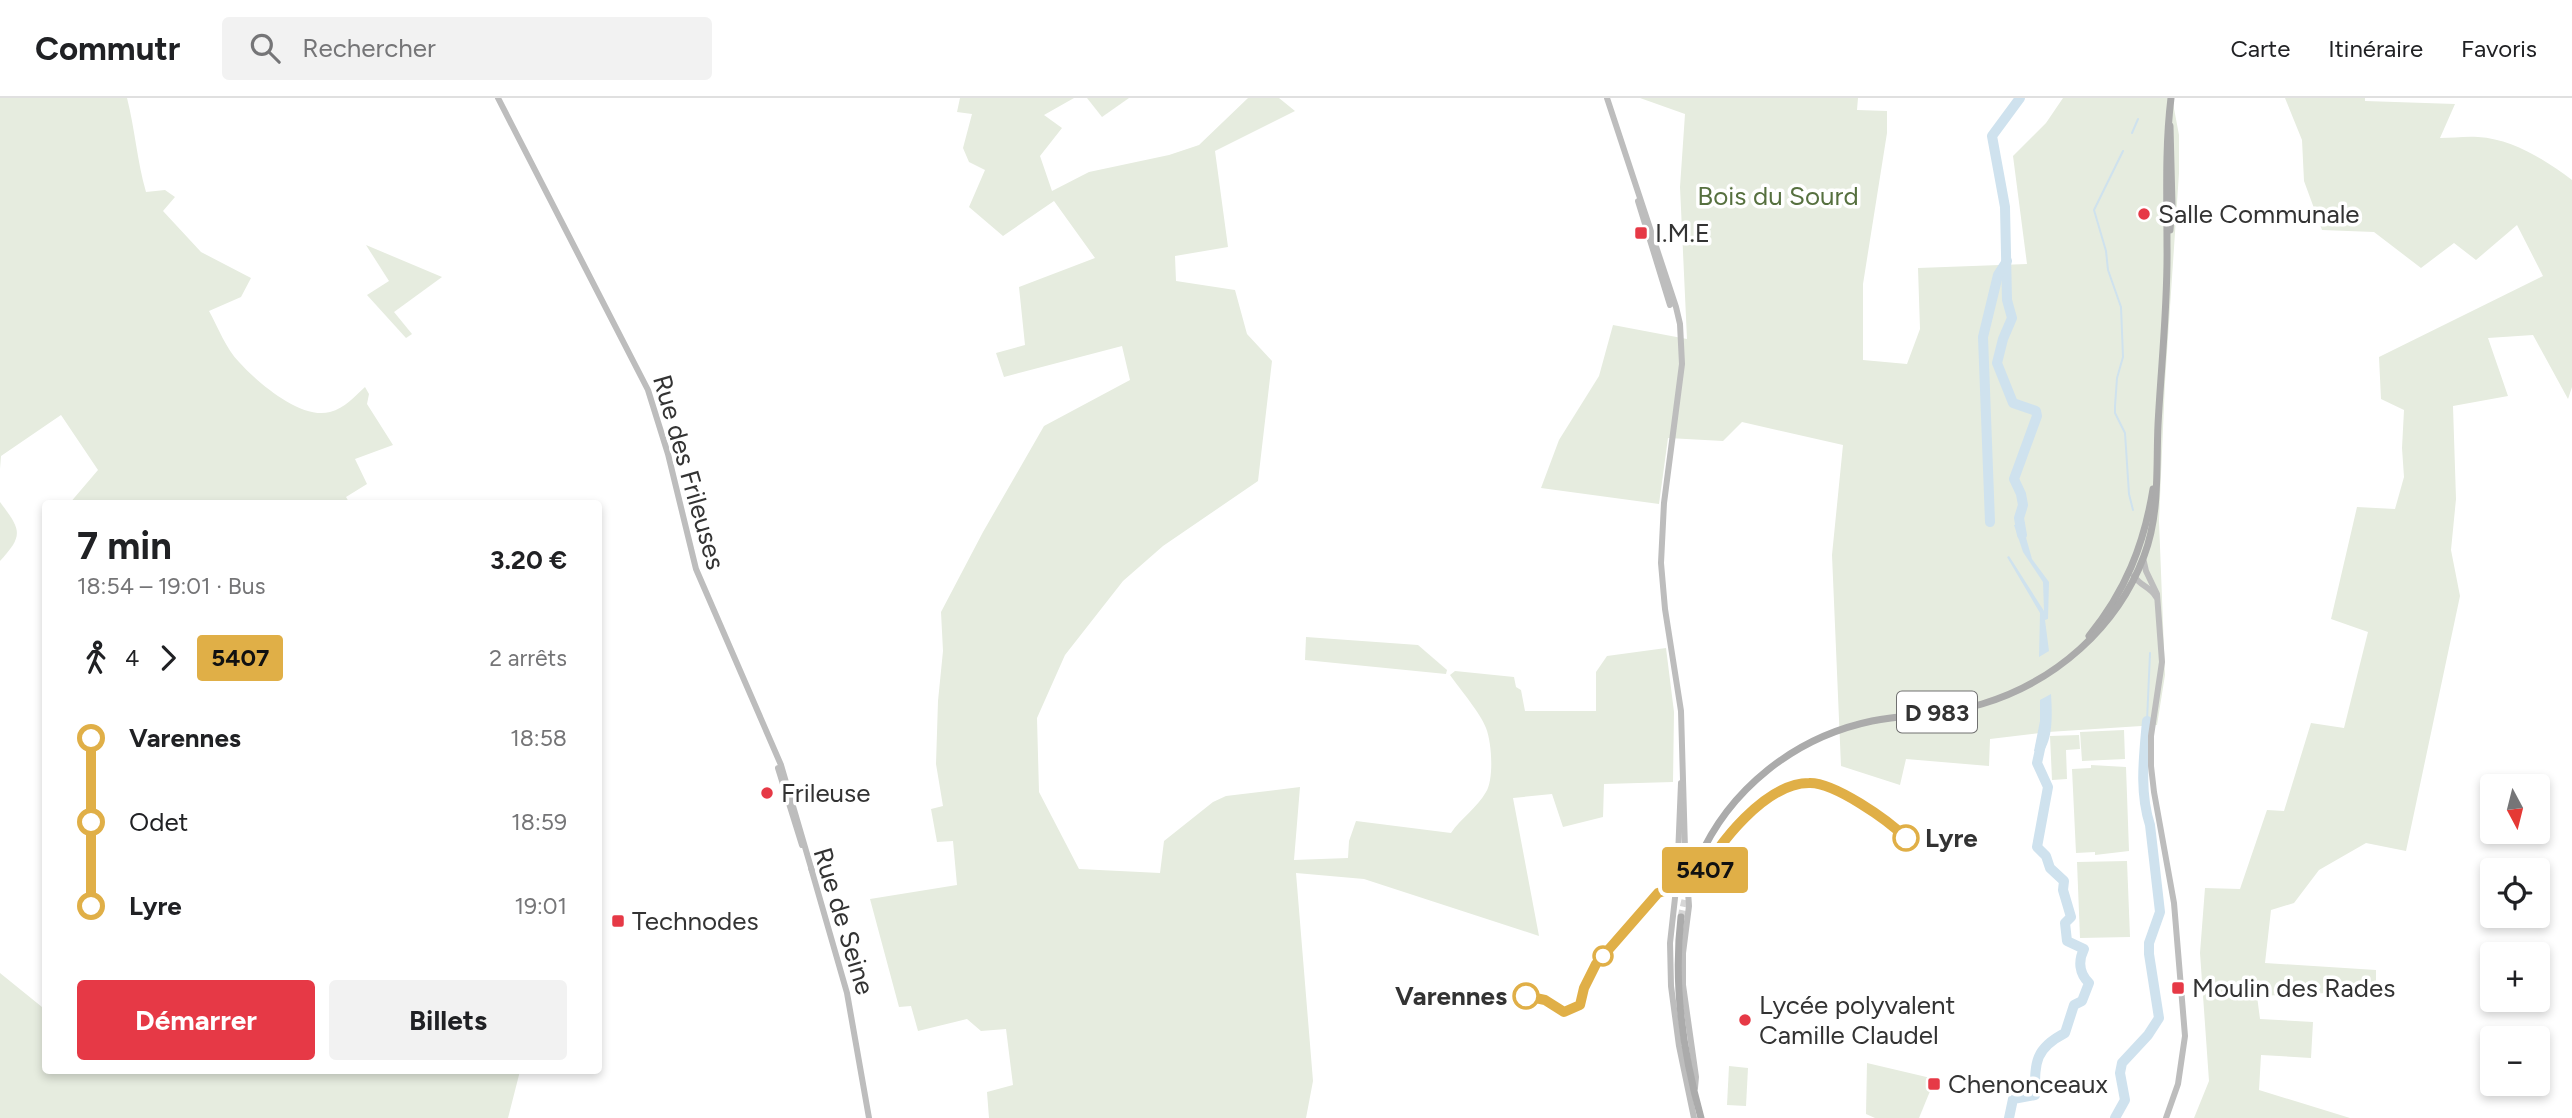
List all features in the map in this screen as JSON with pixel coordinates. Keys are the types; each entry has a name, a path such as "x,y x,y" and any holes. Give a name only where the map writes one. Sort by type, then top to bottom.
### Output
{"main road":[{"name":"D 983","path":"2075,653 2134,575 2143,558 2152,513 2172,205 2172,136 2169,119 2171,98"},
{"name":"D 983","path":"1698,861 1714,829 1735,800 1765,771 1802,747 1830,733 1858,725 1958,709 1989,701 2036,681 2075,653 2102,628 2128,591 2152,513"},
{"path":"1681,917 1678,984 1697,1118"}],"street":[{"name":"Rue des Frileuses","path":"498,98 649,390 668,454 695,569 786,778 812,871"},
{"path":"1607,98 1681,340 1682,364 1664,503 1661,563 1665,609 1680,698 1689,906 1683,953 1684,985 1696,1077 1694,1094"},
{"path":"2143,558 2156,588 2158,601 2162,662 2151,736 2151,766 2174,903 2185,1036 2178,1084 2166,1118"},
{"path":"2134,575 2149,577"},
{"path":"2134,575 2152,591 2158,601"},
{"path":"2128,591 2145,586"},
{"path":"1683,764 1670,976 1679,1046 1697,1118"},
{"name":"Rue de Seine","path":"812,871 847,993 869,1118"}],"green space":[{"path":"0,98 127,98 146,192 165,190 175,197 163,211 201,252 251,278 241,297 209,311 234,357 280,398 319,413 340,408 365,387 369,394 367,404 393,445 355,459 367,484 346,497 348,500 72,500 98,470 61,415 1,456 0,469"},
{"path":"960,98 1074,98 1044,115 1062,128 1040,156 1052,191 1089,172 1169,155 1199,145 1248,98 1279,98 1295,111 1215,151 1228,247 1175,256 1176,281 1235,290 1247,334 1272,361 1258,481 1163,546 1123,581 1065,655 1037,718 1039,792 1079,869 1160,873 1164,841 1213,802 1226,796 1300,787 1294,860 1348,858 1349,841 1356,821 1451,833 1478,803 1489,786 1491,751 1483,722 1450,675 1455,671 1514,677 1516,687 1521,690 1525,711 1596,711 1596,672 1607,656 1666,648 1674,712 1673,782 1604,784 1603,817 1563,827 1552,794 1513,798 1539,936 1364,879 1296,873 1313,1081 1306,1118 989,1118 987,1092 1013,1085 1006,1029 981,1031 967,1019 918,1031 911,1006 899,1007 870,899 957,885 953,841 937,842 931,809 943,806 936,764 943,651 941,612 1044,426 1130,380 1122,346 1004,377 996,353 1025,345 1019,287 1095,258 1054,201 1003,236 969,207 985,170 969,162 963,148 972,114 957,112"},
{"path":"1087,98 1129,98 1102,117"},
{"name":"Bois du Sourd","path":"1640,98 1858,98 1857,110 1887,111 1887,133 1863,284 1863,360 1907,364 1920,329 1918,268 2027,264 2013,156 2046,123 2063,98 2172,98 2179,135 2179,173 2159,521 2165,675 2157,725 2048,732 1990,739 1989,766 1906,759 1900,785 1841,766 1832,555 1843,445 1742,422 1723,441 1668,438 1659,504 1541,488 1559,440 1599,376 1613,325 1687,339 1680,187 1685,114"},
{"path":"2285,98 2365,98 2365,101 2455,104 2440,138 2478,137 2504,142 2540,158 2572,180 2572,387 2568,399 2533,335 2488,338 2508,396 2453,406 2456,499 2451,550 2460,596 2406,851 2366,843 2319,870 2294,903 2271,910 2265,963 2376,970 2376,991 2257,996 2260,1019 2313,1022 2311,1058 2261,1055 2259,1090 2350,1118 2194,1118 2209,1081 2200,953 2205,888 2240,889 2267,810 2284,811 2311,723 2344,728 2368,632 2331,619 2357,507 2395,509 2404,477 2404,410 2381,399 2379,357 2543,276 2517,225 2476,260 2454,243 2421,268 2374,232 2322,230 2304,181 2302,140"},
{"path":"366,245 442,277 394,312 412,334 406,338 367,295 389,281"},
{"path":"0,502 17,532 13,545 0,561"},
{"path":"1306,637 1418,645 1447,670 1446,674 1305,660"},
{"path":"2124,730 2125,759 2082,761 2080,732"},
{"path":"2079,735 2080,749 2066,750 2067,779 2052,780 2050,736"},
{"path":"2091,765 2126,767 2129,851 2095,855 2095,852 2076,853 2072,769 2091,768"},
{"path":"2127,861 2130,937 2080,938 2077,862"},
{"path":"0,973 42,1007 42,1074 519,1074 508,1118 0,1118"},
{"path":"1867,1063 1935,1079 1919,1118 1875,1118 1866,1114"},
{"path":"1729,1066 1748,1068 1746,1106 1727,1105"}],"water":[{"path":"2025,522 2023,527 2032,559 2049,582 2048,619 2045,620 2049,651 2039,657 2040,613 2007,557 2009,556 2044,611 2043,582 2023,552 2014,525"},
{"path":"2051,694 2050,734 2041,754 2034,751 2040,721 2040,700"}],"waterway":[{"path":"2020,98 1992,136 2005,207 2007,300 2012,318 1997,363 2013,403 2036,411 2037,416 2014,479 2023,505 2019,518 2022,535"},
{"path":"2132,133 2138,119"},
{"path":"2123,151 2094,210 2106,251 2108,270 2121,307 2123,357 2117,378 2115,413 2125,433 2129,494 2133,510"},
{"path":"1990,522 1983,337 1998,275 2007,261"},
{"path":"2147,721 2150,653"},
{"path":"2115,1118 2125,1100 2120,1073 2122,1063 2148,1035 2159,1018 2149,954 2149,943 2160,912 2143,786 2147,721"},
{"path":"2009,1118 2013,1099 2035,1095 2038,1058 2047,1045 2065,1033 2074,1005 2082,1001 2089,983 2080,967 2084,949 2067,941 2065,923 2071,917 2063,890 2064,881 2050,868 2046,856 2037,847 2048,787 2037,763 2042,740"}],"tunnel":[{"path":"1681,917 1698,861"}],"bus line":[{"name":"5407","path":"1526,996 1533,995 1545,1000 1564,1012 1580,1005 1584,988 1596,964 1658,893 1700,879 1726,837 1763,803 1787,788 1811,782 1830,788 1864,806 1906,838"}],"place":[{"name":"Salle Communale","path":"2144,214"},
{"name":"I.M.E","path":"1641,233"},
{"name":"Frileuse","path":"767,793"},
{"name":"Lyre","path":"1906,838"},
{"name":"Technodes","path":"618,921"},
{"name":"Moulin des Rades","path":"2178,988"},
{"name":"Varennes","path":"1526,996"},
{"name":"Lycée polyvalent Camille Claudel","path":"1745,1020"},
{"name":"Chenonceaux","path":"1934,1084"}]}
